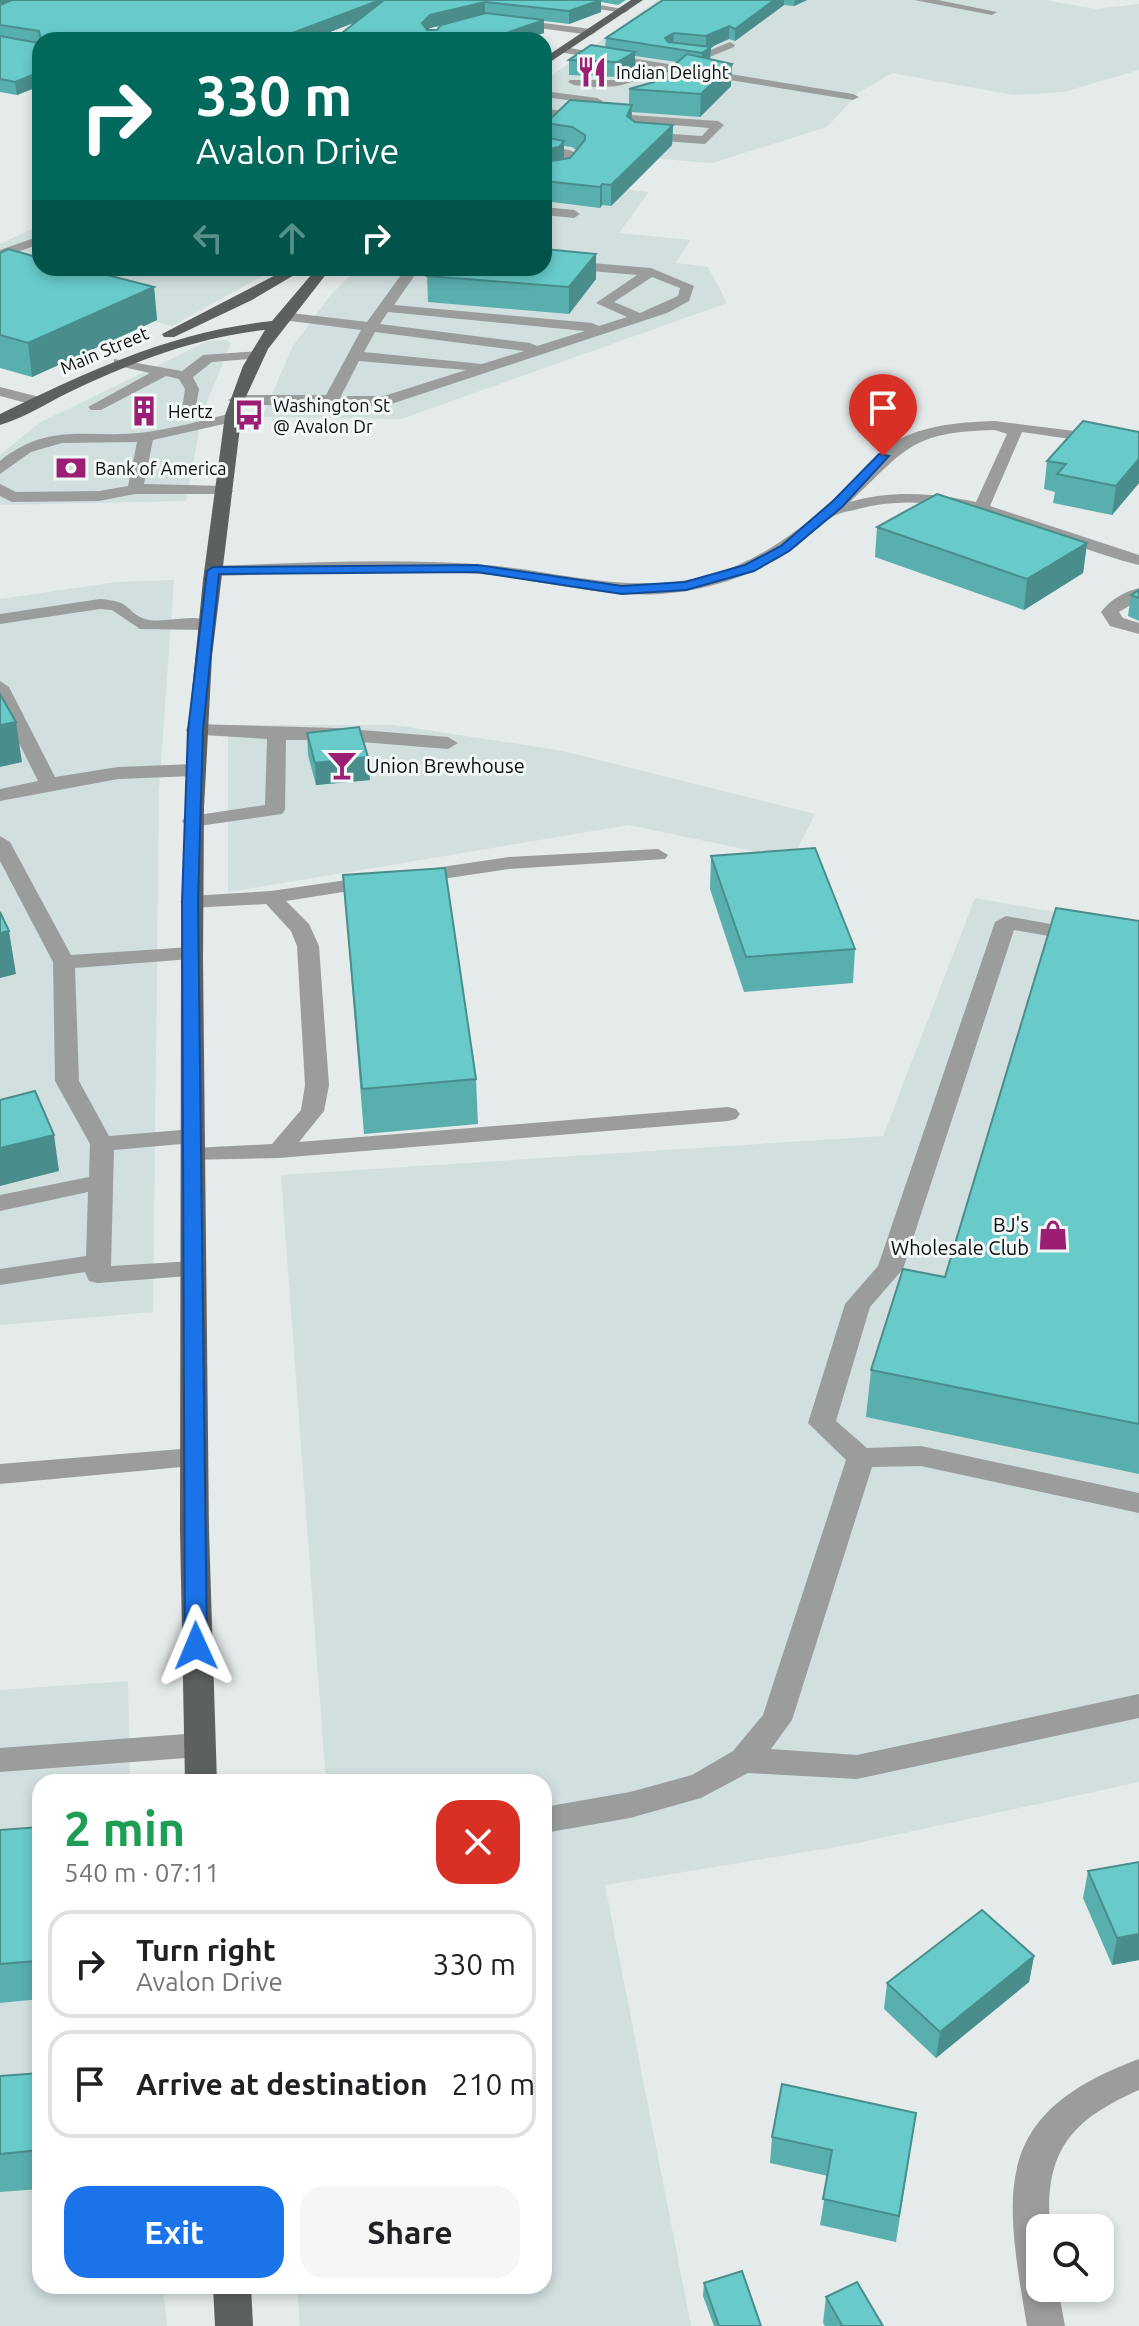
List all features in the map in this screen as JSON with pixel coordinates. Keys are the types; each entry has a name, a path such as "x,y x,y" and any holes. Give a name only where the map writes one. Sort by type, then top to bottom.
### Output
{"main road":[{"path":"554,54 591,36 638,0"},
{"path":"136,354 282,276"},
{"path":"201,1774 193,1458 190,902 195,730 205,625 234,409 279,321 317,276"},
{"path":"182,327 223,319 279,321"},
{"name":"Main Street","path":"0,420 136,354 240,327 279,321"},
{"path":"232,2294 234,2326"}],"street":[{"path":"545,0 624,10"},
{"path":"919,0 992,12"},
{"path":"503,21 591,36"},
{"path":"667,51 707,55 730,45"},
{"path":"554,54 653,64 853,97"},
{"path":"559,79 603,86 619,85 635,80 653,64"},
{"path":"671,78 687,69"},
{"path":"552,95 605,102"},
{"path":"552,113 659,120 718,125 705,140 636,135 644,119"},
{"path":"552,152 577,158 565,173 552,175"},
{"path":"552,212 574,214"},
{"path":"6,252 32,243"},
{"path":"0,469 25,449 61,438 146,437 234,409 331,400 385,401 662,310 684,298 687,286 651,272 552,264"},
{"path":"639,317 603,303 651,272"},
{"path":"331,400 340,377 369,329 407,276"},
{"path":"385,308 603,328"},
{"path":"279,321 347,333 369,329 545,348"},
{"path":"119,362 185,376 208,358 259,355"},
{"path":"354,356 484,367"},
{"path":"96,407 161,373"},
{"path":"185,376 192,389 190,409"},
{"path":"0,391 38,401"},
{"path":"981,508 1015,433 1007,427"},
{"path":"213,571 477,568 587,586 655,589 714,579 765,561 825,515 865,478 883,456 912,439 957,428 1007,427 1139,444"},
{"path":"135,489 146,437"},
{"path":"0,489 12,497 99,496 135,489 225,491"},
{"path":"825,515 863,501 905,496 950,500 1139,560"},
{"path":"1139,593 1117,604 1110,612 1116,622 1139,629"},
{"path":"0,619 100,604 117,605 140,624 205,625"},
{"path":"0,687 49,784"},
{"path":"195,730 349,734 448,743"},
{"path":"192,821 275,810 277,734"},
{"path":"0,795 118,773 194,770"},
{"path":"0,842 64,962 67,1081 102,1144 98,1275 193,1269"},
{"path":"190,902 271,897 509,863 658,855"},
{"path":"271,897 301,929 308,946 317,1085 312,1111 279,1151"},
{"path":"1139,946 1006,922 890,1269 858,1304 822,1423 861,1458 921,1456 1139,1503"},
{"path":"64,962 191,953"},
{"path":"102,1144 279,1151 728,1114"},
{"path":"0,1203 101,1182"},
{"path":"0,1277 99,1262"},
{"path":"0,1474 193,1458"},
{"path":"552,1819 630,1805 701,1785 744,1760 777,1720 861,1458"},
{"path":"744,1760 857,1767 1139,1706"},
{"path":"0,1760 199,1745"},
{"path":"1046,2326 1030,2236 1033,2166 1042,2140 1069,2110 1100,2087 1139,2074"}],"shaded area":[{"path":"658,0 1045,0 1096,9 1139,4 1139,70 1063,92 1014,95 892,73 858,93 827,127 712,163 623,156 596,187 649,192 619,233 690,240 676,263 708,267 727,303 401,419 262,417 293,346 330,296 349,276 552,276 552,75"},
{"path":"32,229 32,276 263,276 172,326 0,280 0,244"},
{"path":"225,340 231,343 202,414 186,501 0,505 0,455 39,423 208,341"},
{"path":"174,580 159,790 153,1312 0,1325 0,599 117,582"},
{"path":"228,725 394,725 558,750 815,814 792,859 629,825 228,892"},
{"path":"975,898 1139,927 1139,1782 853,1844 605,1885 691,2326 300,2326 298,2294 552,2294 552,1774 325,1774 281,1175 883,1136"},
{"path":"128,1681 130,1774 32,1774 32,2294 164,2294 167,2326 0,2326 0,1690"}],"building":[{"path":"12,0 380,0 295,32 39,32 0,25 0,5"},
{"path":"384,0 601,0 569,11 485,2 430,15 422,23 427,30 437,30 441,25 486,13 544,20 509,32 343,32"},
{"path":"663,0 774,0 735,29 729,26 706,36 674,33 665,38 668,42 711,47 702,53 606,38"},
{"path":"0,36 32,42 32,75 15,82 0,79"},
{"path":"591,45 635,52 617,62 569,60"},
{"path":"687,54 732,64 701,94 629,89 654,82"},
{"path":"570,100 632,105 627,116 635,122 673,125 611,185 602,184 600,187 552,182 552,161 570,158 585,140 585,135 572,127 552,124 552,117"},
{"path":"552,139 564,141 559,147 552,148"},
{"path":"8,249 32,256 32,276 111,276 154,287 28,343 0,335 0,253"},
{"path":"552,250 596,254 569,287 427,276 552,276"},
{"path":"1083,421 1139,432 1139,459 1116,486 1057,474 1066,464 1047,461"},
{"path":"937,494 1087,543 1027,579 877,527"},
{"path":"0,694 16,722 0,725"},
{"path":"359,727 368,757 315,763 307,733"},
{"path":"815,848 855,949 746,957 711,856"},
{"path":"445,868 476,1079 362,1089 343,875"},
{"name":"BJ's Wholesale Club","path":"1056,908 1139,921 1139,1424 871,1370 903,1269 945,1277"},
{"path":"0,912 9,931 0,933"},
{"path":"35,1091 54,1135 0,1148 0,1100"},
{"path":"32,1828 32,1961 0,1964 0,1830"},
{"path":"1139,1862 1139,1934 1117,1938 1088,1871"},
{"path":"982,1910 1034,1956 940,2032 887,1983"},
{"path":"32,2074 32,2151 0,2154 0,2076"},
{"path":"782,2084 916,2113 899,2216 823,2199 832,2150 772,2137"},
{"path":"742,2271 761,2326 719,2326 704,2283"},
{"path":"857,2282 883,2326 841,2326 826,2297"}],"place":[{"name":"Indian Delight","path":"592,72"},
{"name":"Hertz","path":"144,411"},
{"name":"Washington St @ Avalon Dr","path":"249,415"},
{"name":"Bank of America","path":"71,468"},
{"name":"Union Brewhouse","path":"342,765"},
{"name":"BJ's Wholesale Club","path":"1053,1235"}],"route":[{"path":"196,1646 190,902 195,730 213,571 477,568 622,590 686,586 750,568 785,548 838,504 883,456"}]}
